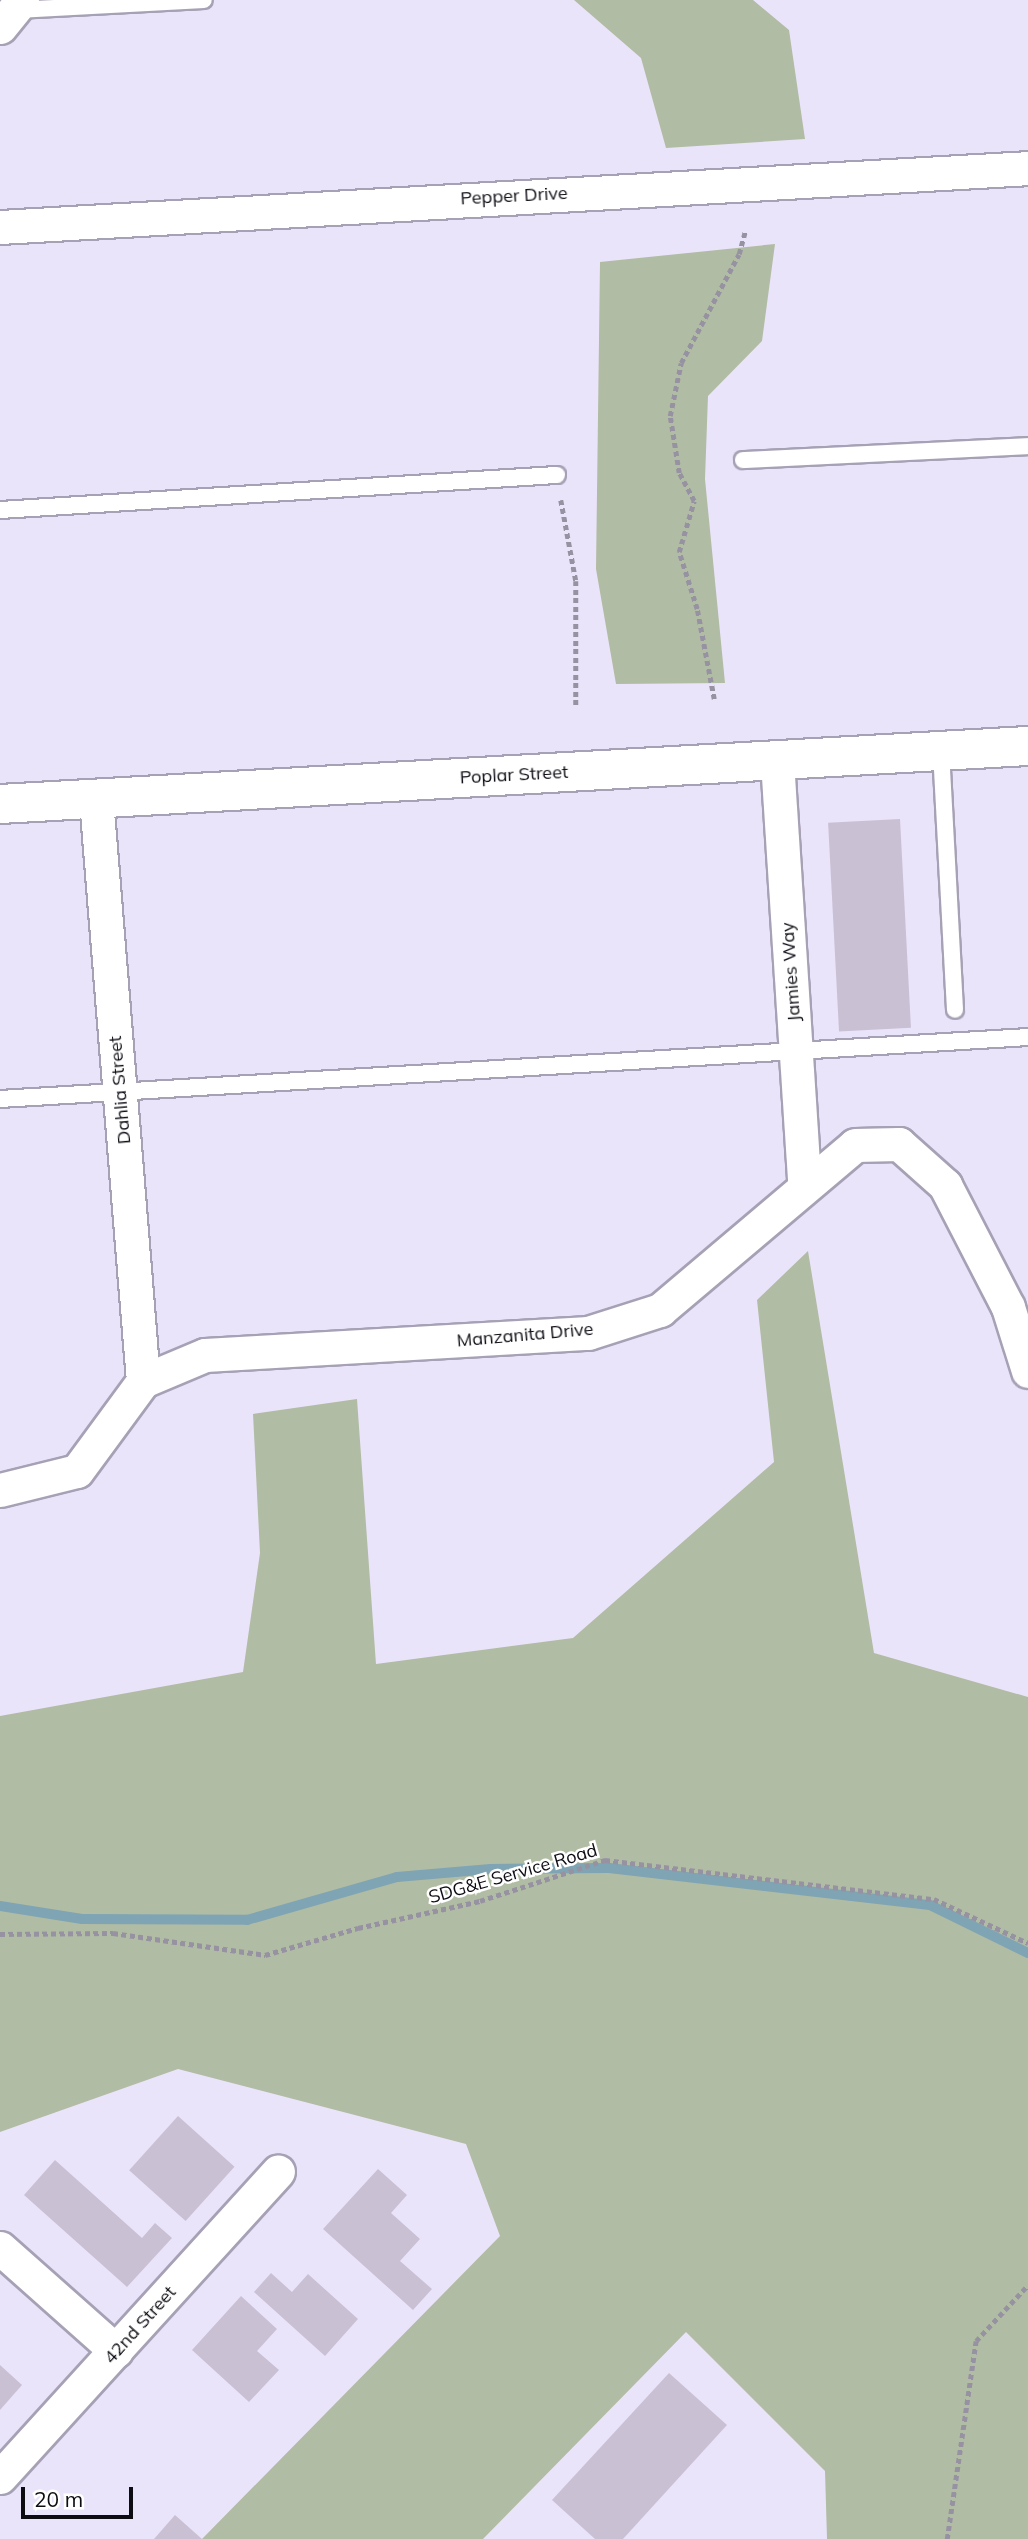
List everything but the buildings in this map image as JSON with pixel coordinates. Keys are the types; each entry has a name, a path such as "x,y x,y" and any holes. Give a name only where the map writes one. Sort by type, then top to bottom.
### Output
{"street":[{"name":"Pepper Drive","path":"0,227 1028,168"},
{"name":"Poplar Street","path":"0,804 1028,746"},
{"name":"Jamies Way","path":"777,761 804,1184"},
{"name":"Dahlia Street","path":"96,799 142,1381"},
{"name":"Manzanita Drive","path":"142,1381 205,1356 588,1333 660,1310 804,1184 855,1145 899,1144 946,1185 1018,1306 1028,1371"},
{"path":"0,1490 77,1471 142,1381"},
{"name":"42nd Street","path":"0,2477 278,2172"},
{"path":"0,2248 116,2351"}],"lane":[{"path":"13,12 204,0"},
{"path":"743,460 1028,446"},
{"path":"0,510 556,475"},
{"path":"941,751 955,1010"},
{"path":"0,1099 120,1094 1028,1037"}],"path":[{"path":"714,699 697,609 680,552 694,501 679,473 670,416 681,363 739,254 745,232"},
{"path":"556,475 576,581 576,708"},
{"name":"SDG&E Service Road","path":"0,1934 113,1933 265,1955 358,1928 480,1901 605,1860 934,1899 1028,1943"},
{"path":"947,2539 976,2341 1028,2286"}],"green space":[{"path":"574,0 753,0 789,30 805,139 666,148 641,58"},
{"path":"775,244 762,341 708,396 705,479 725,683 616,684 596,569 600,262"},
{"path":"808,1251 874,1653 1028,1697 1028,2539 827,2539 825,2471 686,2332 483,2539 202,2539 500,2236 466,2144 178,2069 0,2132 0,1716 243,1672 260,1553 253,1414 357,1399 376,1664 573,1638 774,1462 757,1300"}],"waterway":[{"path":"0,1906 82,1919 247,1920 397,1877 491,1869 609,1868 930,1905 1028,1953"}]}
